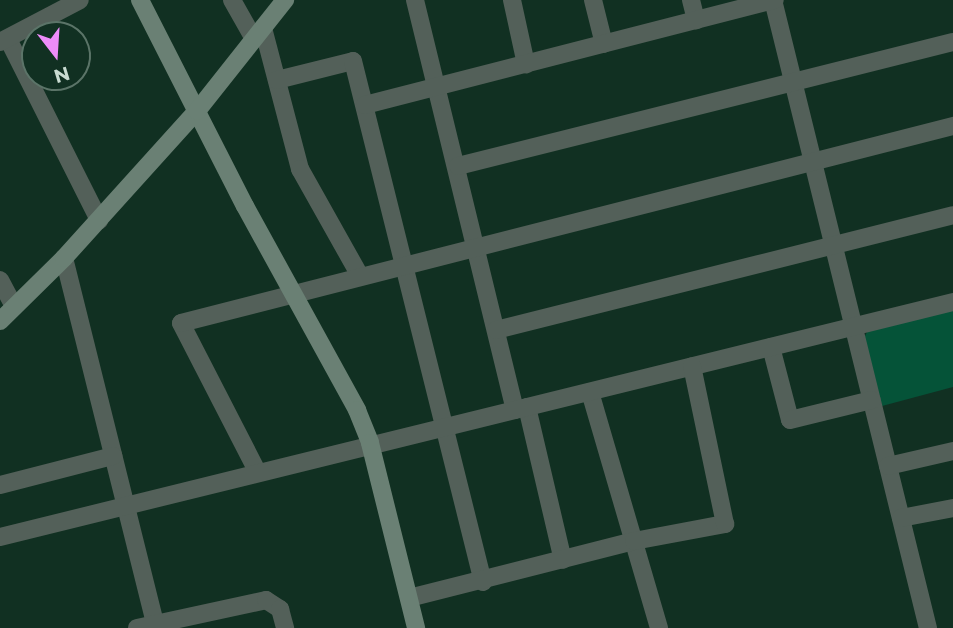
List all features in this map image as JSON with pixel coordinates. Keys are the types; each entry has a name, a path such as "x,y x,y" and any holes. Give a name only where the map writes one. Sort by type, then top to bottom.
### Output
{"street":[{"path":"80,0 4,41 99,220"},
{"path":"139,0 370,443 416,628"},
{"path":"232,0 258,34 277,80 300,169 359,274"},
{"path":"0,321 64,258 197,111 285,0"},
{"path":"415,0 458,166 496,330 563,560"},
{"path":"512,0 526,64"},
{"path":"593,0 604,44"},
{"path":"691,0 696,20"},
{"path":"365,105 774,0 928,628"},
{"path":"458,166 794,85 953,42"},
{"path":"277,80 353,61 483,582"},
{"path":"257,471 181,323 290,291 953,126"},
{"path":"496,330 953,215"},
{"path":"64,258 156,626"},
{"path":"0,280 14,306"},
{"path":"0,534 126,506 370,443 445,428 953,302"},
{"path":"771,347 790,420 872,400"},
{"path":"409,598 483,582 634,541 725,524 692,366"},
{"path":"590,392 656,627"},
{"path":"888,466 953,451"},
{"path":"0,485 113,456"},
{"path":"901,518 953,508"},
{"path":"137,628 266,600 280,609 285,628"}],"green space":[{"path":"953,307 953,387 882,406 864,338 869,328"}]}
